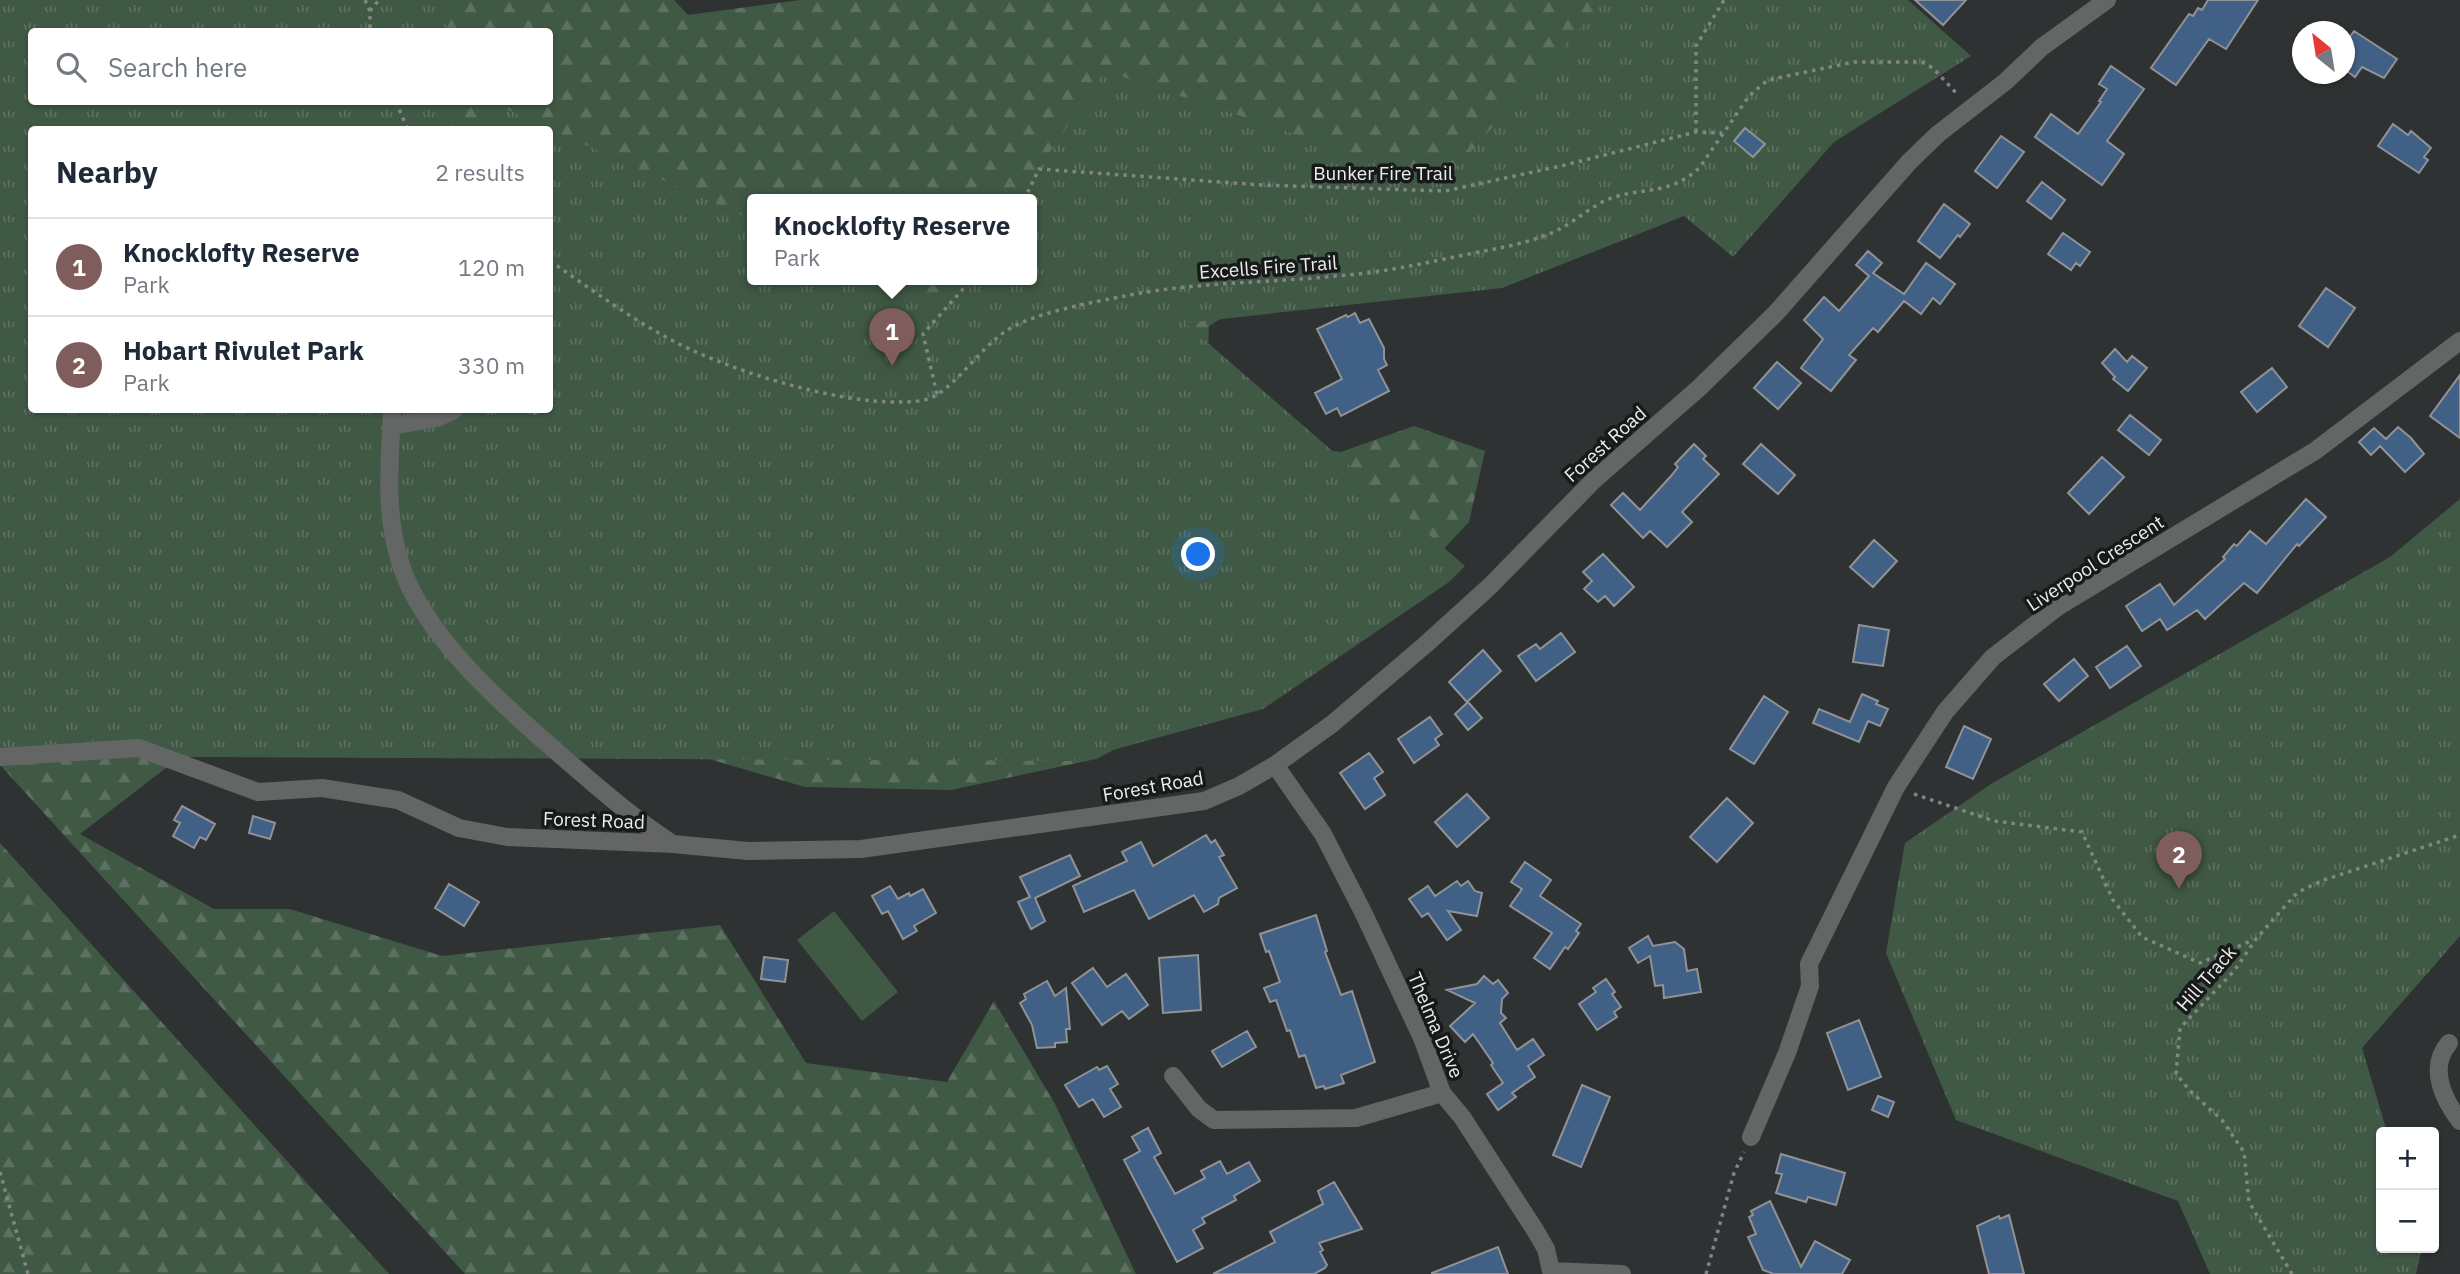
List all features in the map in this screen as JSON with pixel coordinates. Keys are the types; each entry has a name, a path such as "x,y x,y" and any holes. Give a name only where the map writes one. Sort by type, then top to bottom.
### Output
{"street":[{"name":"Forest Road","path":"0,757 139,748 258,792 323,788 398,800 459,828 507,837 673,844 748,851 861,849 1204,801 1239,786 1275,765 1332,724 1489,587 1594,480 1699,388 1766,322 1909,162 1969,108 2005,82 2042,47 2107,0"},
{"name":"Liverpool Crescent","path":"1751,1137 1787,1053 1810,986 1809,964 1896,787 1945,712 1993,657 2059,606 2315,451 2460,341"},
{"path":"448,413 438,418 391,418 388,509 400,564 422,609 464,665 515,717 627,812 673,844"},
{"name":"Thelma Drive","path":"1275,765 1329,845 1416,1025 1442,1093 1462,1117 1535,1230 1546,1249 1550,1272 1622,1274"},
{"path":"2449,1043 2440,1058 2440,1083 2446,1102 2460,1121"},
{"path":"1173,1076 1199,1109 1214,1121 1356,1118 1442,1093"}],"path":[{"path":"365,0 370,12 370,28"},
{"path":"370,12 379,0"},
{"path":"1696,132 1696,46 1724,0"},
{"name":"Excells Fire Trail","path":"553,265 666,338 718,361 784,382 855,400 923,401 937,394 1006,331 1034,317 1125,296 1194,286 1337,276 1405,268 1519,244 1566,226 1602,202 1679,184 1700,167 1749,96 1768,80 1854,62 1922,62 1943,78 1969,108"},
{"path":"397,105 406,126"},
{"name":"Bunker Fire Trail","path":"1027,194 1039,169 1262,185 1445,191 1561,166 1696,132 1722,133"},
{"path":"937,394 923,334 967,285"},
{"path":"1896,787 1994,821 2082,832 2113,900 2142,937 2200,963 2256,939"},
{"name":"Hill Track","path":"2292,1274 2249,1202 2244,1152 2222,1120 2192,1093 2176,1074 2180,1028 2234,971 2281,909 2304,889 2460,835"},
{"path":"1706,1274 1734,1173 1751,1137"},
{"path":"0,1171 28,1274"}],"green space":[{"path":"0,0 674,0 688,15 800,0 1859,0 1276,284 1209,326 1206,402 1269,441 1341,452 1414,426 1485,451 1469,522 1417,577 1291,659 1096,759 951,790 805,787 507,700 278,682 80,834 214,909 290,909 442,956 720,925 806,1063 947,1082 994,1001 1055,1104 1136,1274 465,1274 0,765 32,413 553,413 553,126 181,126 149,105 553,105 553,28 33,28"},
{"path":"0,0 462,0 445,28 28,28 28,105 432,105 443,126 28,126 28,413 553,413 553,130 747,218 747,285 895,285 942,307 957,285 1037,285 1037,194 1021,194 1105,71 1443,183 1605,0 1908,0 1971,56 1834,142 1733,257 1684,216 1502,288 1185,323 1465,566 1449,582 1263,709 1072,761 0,756"},
{"path":"483,105 497,105 543,126 489,126"},
{"path":"2460,499 2460,936 2362,1048 2386,1127 2376,1127 2376,1253 2421,1253 2416,1274 2210,1274 2178,1201 1956,1120 1886,953 1905,843 1991,784 2390,557"},
{"path":"0,843 389,1274 0,1274"},
{"path":"834,911 898,992 862,1021 797,940"}],"building":[{"path":"1915,0 1966,0 1943,25"},
{"path":"2208,0 2258,0 2226,49 2209,39 2176,85 2151,68 2189,14 2193,16 2198,8 2202,10"},
{"path":"2355,32 2397,59 2384,78 2362,67 2355,77"},
{"path":"2111,66 2144,89 2107,141 2124,154 2102,185 2035,137 2051,114 2078,134 2101,102 2099,101 2107,89 2099,84"},
{"path":"2393,124 2408,135 2411,131 2431,148 2424,157 2428,160 2419,173 2378,146"},
{"path":"1745,128 1765,144 1753,157 1734,141"},
{"path":"2001,136 2024,152 1997,188 1975,171"},
{"path":"2042,182 2065,200 2051,219 2027,201"},
{"path":"1944,204 1970,224 1940,258 1918,241"},
{"path":"2063,233 2090,252 2080,266 2076,263 2071,270 2048,254"},
{"path":"1868,251 1882,263 1873,273 1904,294 1926,263 1955,284 1940,304 1933,298 1921,314 1904,301 1878,332 1873,328 1849,355 1856,360 1831,391 1801,368 1823,339 1804,320 1824,297 1839,311 1869,276 1856,265"},
{"path":"2326,288 2355,308 2328,347 2299,326"},
{"path":"1355,313 1360,323 1369,319 1384,348 1387,365 1378,370 1389,391 1341,416 1337,408 1326,414 1315,393 1342,379 1317,329"},
{"path":"2115,349 2127,362 2132,356 2147,368 2128,391 2113,379 2115,377 2102,363"},
{"path":"1777,362 1801,383 1778,409 1754,388"},
{"path":"2272,368 2287,387 2257,412 2241,392"},
{"path":"2460,375 2460,438 2430,416"},
{"path":"2130,415 2161,440 2149,455 2118,430"},
{"path":"2398,427 2424,454 2405,472 2380,446 2371,455 2359,442 2374,428 2386,439"},
{"path":"1694,444 1706,456 1703,459 1719,474 1682,512 1692,522 1667,547 1650,531 1643,538 1611,505 1623,493 1640,510 1671,476 1678,467 1675,464"},
{"path":"1761,444 1795,475 1778,494 1743,464"},
{"path":"2102,457 2124,477 2089,514 2068,493"},
{"path":"2306,499 2326,517 2299,546 2297,544 2257,593 2244,583 2205,619 2197,610 2167,630 2160,619 2142,631 2126,606 2160,584 2174,605 2225,559 2223,557 2234,544 2237,546 2250,531 2266,544"},
{"path":"1874,540 1897,561 1873,587 1850,567"},
{"path":"1603,554 1634,587 1614,606 1605,596 1598,602 1584,589 1592,581 1583,572"},
{"path":"1859,625 1889,630 1883,666 1853,662"},
{"path":"1561,633 1575,652 1536,681 1518,656 1536,644 1540,649"},
{"path":"2127,646 2141,666 2110,688 2096,667"},
{"path":"1483,650 1501,671 1467,702 1449,682"},
{"path":"2074,659 2088,676 2059,701 2044,684"},
{"path":"1862,694 1888,709 1880,726 1868,721 1859,742 1813,723 1819,709 1850,722"},
{"path":"1764,696 1788,712 1754,764 1730,749"},
{"path":"1468,702 1482,718 1468,730 1455,714"},
{"path":"1430,717 1442,734 1435,739 1439,745 1414,763 1398,739"},
{"path":"1964,726 1991,739 1973,779 1946,767"},
{"path":"1369,753 1383,772 1374,778 1385,795 1365,809 1340,773"},
{"path":"1467,794 1489,818 1457,847 1435,822"},
{"path":"1727,798 1753,823 1717,862 1690,837"},
{"path":"182,806 215,824 206,840 200,837 194,848 173,836 180,823 174,820"},
{"path":"253,816 275,823 270,839 249,833"},
{"path":"1206,835 1211,843 1215,840 1224,855 1219,857 1237,888 1219,898 1218,904 1204,912 1194,895 1149,919 1134,890 1084,912 1073,886 1127,861 1122,852 1141,842 1153,866"},
{"path":"1070,855 1080,876 1035,898 1045,921 1031,929 1018,902 1030,897 1020,877"},
{"path":"1525,862 1551,880 1540,896 1581,924 1576,931 1579,933 1568,949 1565,947 1550,969 1534,958 1552,933 1510,906 1522,889 1511,882"},
{"path":"1457,881 1461,886 1468,881 1475,891 1482,893 1477,916 1448,911 1461,930 1447,940 1428,913 1422,917 1409,899 1428,886 1435,896"},
{"path":"449,884 479,902 464,926 435,908"},
{"path":"890,886 898,899 923,889 936,913 914,926 917,931 903,939 888,911 882,914 872,896"},
{"path":"1316,915 1327,951 1325,952 1341,995 1352,991 1375,1062 1341,1075 1344,1083 1325,1089 1324,1086 1316,1088 1305,1055 1299,1057 1276,1000 1270,1002 1264,988 1280,982 1260,934"},
{"path":"1648,936 1653,946 1675,942 1684,949 1687,971 1697,969 1701,992 1664,998 1663,985 1655,986 1650,956 1638,963 1629,948"},
{"path":"1198,955 1201,1010 1163,1013 1159,958"},
{"path":"764,957 788,960 785,982 761,979"},
{"path":"1093,968 1107,987 1126,974 1148,1005 1129,1019 1122,1011 1102,1025 1072,983"},
{"path":"1484,976 1493,984 1498,980 1508,993 1502,999 1501,1013 1506,1018 1500,1023 1517,1050 1533,1039 1544,1055 1528,1066 1535,1077 1512,1093 1516,1097 1498,1110 1487,1094 1503,1083 1491,1065 1493,1063 1473,1034 1465,1042 1450,1026 1475,1003 1447,990 1477,984"},
{"path":"1606,979 1621,1007 1614,1012 1617,1017 1597,1030 1579,1004 1596,992 1593,988"},
{"path":"1047,981 1055,996 1066,988 1070,1029 1066,1029 1067,1042 1055,1043 1055,1047 1037,1048 1032,1025 1020,1003 1026,999 1024,994"},
{"path":"1859,1020 1881,1077 1848,1090 1827,1033"},
{"path":"1247,1031 1256,1047 1222,1067 1212,1051"},
{"path":"1107,1066 1118,1084 1110,1089 1121,1107 1104,1117 1093,1099 1079,1107 1065,1085 1097,1067 1099,1070"},
{"path":"1582,1085 1610,1097 1581,1167 1553,1155"},
{"path":"1878,1096 1894,1102 1888,1117 1872,1110"},
{"path":"1148,1128 1161,1153 1154,1157 1175,1194 1205,1178 1201,1171 1220,1161 1227,1174 1249,1162 1260,1181 1234,1196 1236,1200 1202,1218 1205,1223 1193,1230 1203,1248 1177,1262 1124,1160 1140,1151 1132,1137"},
{"path":"1781,1154 1845,1173 1836,1205 1808,1197 1806,1202 1776,1193 1782,1174 1776,1173"},
{"path":"1334,1182 1362,1229 1319,1243 1323,1250 1320,1252 1327,1265 1325,1268 1314,1274 1213,1274 1275,1242 1270,1232 1323,1204 1318,1191"},
{"path":"1770,1201 1801,1267 1815,1241 1850,1260 1842,1274 1774,1274 1763,1270 1748,1237 1756,1234 1749,1217 1753,1215 1751,1211"},
{"path":"2009,1215 2024,1274 1989,1274 1977,1226 1999,1216 2000,1219"},
{"path":"1498,1247 1508,1274 1432,1274 1432,1273"}],"place":[{"name":"Knocklofty Reserve","path":"892,366"},
{"name":"Hobart Rivulet Park","path":"2179,889"}]}
